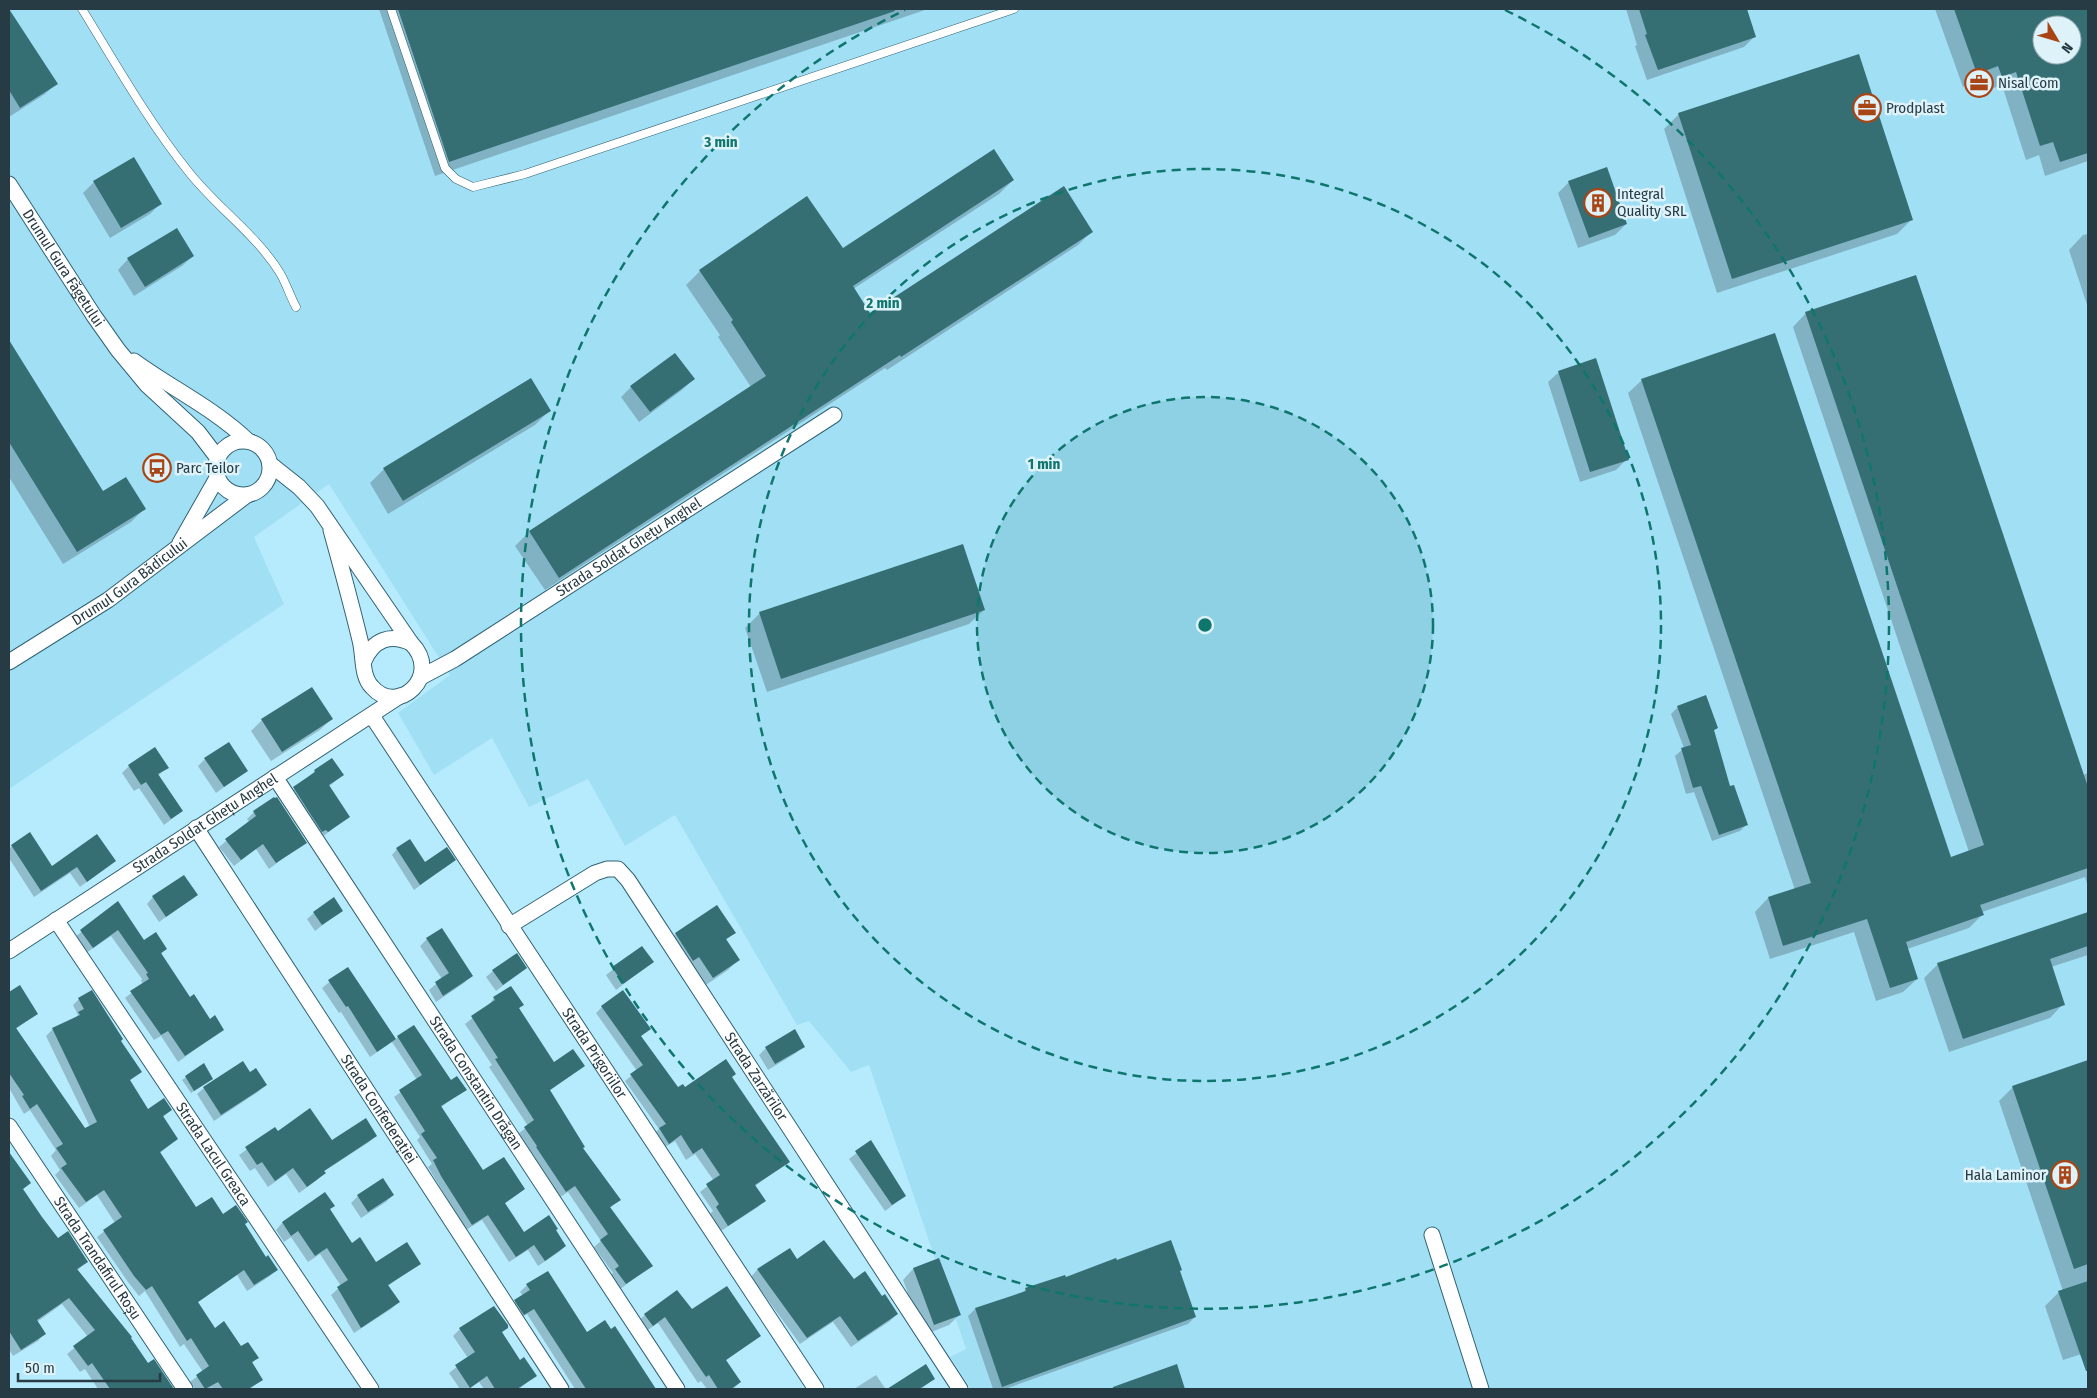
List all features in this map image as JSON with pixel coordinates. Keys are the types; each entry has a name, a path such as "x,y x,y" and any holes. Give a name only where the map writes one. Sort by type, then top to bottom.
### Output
{"street":[{"name":"Drumul Gura Făgetului","path":"9,184 118,350 147,385 198,432 217,457"},
{"name":"Drumul Gura Făgetului","path":"118,350 165,383 225,421 248,441"},
{"name":"Strada Soldat Ghețu Anghel","path":"421,677 464,653 834,415"},
{"path":"264,486 270,472 270,464 268,455 263,449 248,441 239,441 230,444 217,457 215,464 217,478 229,492 238,495 253,494 264,486 291,481"},
{"path":"270,464 309,496 331,530 411,643 418,650 422,658 423,668 417,686 410,692 390,697 372,688 366,680 364,661 331,530"},
{"path":"175,550 217,478"},
{"name":"Drumul Gura Bădicului","path":"9,662 108,600 246,495"},
{"path":"364,661 368,651 384,639 393,638 411,643"},
{"path":"372,688 372,716"},
{"name":"Strada Soldat Ghețu Anghel","path":"9,952 400,696"},
{"name":"Strada Prigoriilor","path":"372,716 816,1389"},
{"name":"Strada Constantin Drăgan","path":"275,778 677,1389"},
{"name":"Strada Confederației","path":"196,828 561,1389"},
{"name":"Strada Zarzărilor","path":"509,926 595,873 607,869 618,869 628,880 960,1389"},
{"name":"Strada Lacul Greaca","path":"56,920 370,1389"},
{"name":"Strada Trandafirul Roșu","path":"9,1126 185,1389"},
{"path":"1432,1235 1481,1389"}],"lane":[{"path":"82,9 143,108 187,170 210,198 254,240 280,273 296,307"},
{"path":"391,9 445,168 456,179 473,187 525,174 1014,9"}],"shaded area":[{"path":"9,9 2088,9 2088,1389 971,1389 950,1357 966,1349 869,1065 851,1072 809,1021 797,1025 675,815 625,846 588,779 529,807 492,738 434,775 398,713 450,675 329,484 254,537 284,604 9,789"}],"building":[{"path":"9,9 58,84 20,108 9,90"},
{"path":"398,9 894,9 895,11 449,162"},
{"path":"1639,9 1747,9 1756,37 1658,70 1645,35 1647,34"},
{"path":"1954,9 2088,9 2088,153 2060,162 2053,142 2040,146 2016,72 2002,77 1998,66 1977,74"},
{"path":"1859,54 1913,220 1732,279 1678,113"},
{"path":"994,149 1014,180 853,286 870,313 1064,186 1093,232 901,357 900,355 559,578 529,531 766,376 731,322 733,320 699,270 807,196 843,248"},
{"path":"134,157 162,204 121,228 93,181"},
{"name":"Integral Quality SRL","path":"1607,167 1627,224 1589,238 1568,181"},
{"path":"177,228 194,256 145,287 127,258"},
{"path":"1916,275 2088,787 2088,868 1980,905 1984,915 1906,942 1918,979 1890,988 1867,919 1783,946 1768,897 1811,883 1641,379 1775,333 1951,857 1984,845 1805,312"},
{"path":"9,340 103,491 126,477 146,509 77,552 9,442"},
{"path":"675,353 695,379 650,412 630,386"},
{"path":"1596,358 1629,460 1590,472 1558,371"},
{"path":"531,378 551,411 403,501 383,468"},
{"path":"963,544 985,610 781,679 759,612"},
{"path":"312,687 333,719 282,752 261,719"},
{"path":"1706,695 1718,728 1714,730 1730,786 1734,785 1748,825 1719,835 1701,786 1693,788 1681,748 1691,745 1677,706"},
{"path":"229,742 248,771 224,787 204,758"},
{"path":"155,747 169,768 158,774 183,811 171,819 146,782 141,785 128,765"},
{"path":"332,758 344,775 329,785 350,817 328,832 326,830 322,832 293,787"},
{"path":"274,797 277,797 307,843 276,863 263,844 241,860 225,839 256,816 253,811"},
{"path":"30,832 52,866 97,834 116,861 87,882 77,867 41,891 11,845"},
{"path":"410,839 425,862 447,847 456,860 420,885 396,848"},
{"path":"184,875 198,895 166,917 152,896"},
{"path":"334,897 343,911 322,925 313,912"},
{"path":"118,901 144,940 156,932 167,949 161,953 190,997 194,994 210,1019 215,1015 224,1030 185,1056 168,1031 161,1035 130,991 149,979 146,974 148,973 118,930 93,948 80,930"},
{"path":"717,905 736,933 726,939 740,960 713,978 699,957 693,961 675,933"},
{"path":"2088,912 2088,946 2050,959 2065,1005 1963,1039 1937,963"},
{"path":"442,928 473,976 443,996 435,982 449,973 426,938"},
{"path":"642,946 654,962 623,984 612,967"},
{"path":"517,953 527,968 503,985 492,970"},
{"path":"348,967 396,1039 377,1052 348,1006 346,1007 328,980"},
{"path":"20,985 38,1014 16,1028 85,1128 97,1122 52,1028 80,1015 78,1012 84,1009 78,998 92,990 123,1039 121,1041 142,1072 130,1080 148,1109 164,1098 172,1110 163,1116 178,1139 160,1152 196,1207 212,1197 223,1214 236,1205 248,1222 245,1224 266,1257 268,1255 278,1270 254,1285 244,1270 198,1302 215,1328 224,1321 241,1346 248,1342 259,1358 252,1362 263,1380 248,1389 223,1389 218,1382 205,1389 196,1375 209,1366 191,1338 187,1341 152,1286 146,1290 134,1276 103,1230 122,1217 104,1190 86,1202 61,1168 67,1164 56,1148 63,1144 37,1104 30,1109 22,1096 24,1095 9,1073 9,992"},
{"path":"511,986 524,1005 519,1008 554,1062 573,1049 585,1066 550,1090 585,1147 583,1148 621,1200 610,1207 653,1266 626,1284 615,1269 619,1266 600,1240 608,1234 575,1186 566,1192 524,1127 534,1120 495,1059 498,1058 471,1016 495,1000 493,997"},
{"path":"623,990 651,1029 641,1036 678,1087 683,1084 685,1087 726,1059 736,1074 732,1077 790,1162 755,1185 766,1201 728,1226 716,1207 719,1204 706,1184 720,1175 702,1148 693,1154 681,1135 669,1144 659,1128 666,1124 630,1074 643,1065 601,1006"},
{"path":"414,1025 451,1080 457,1076 467,1090 441,1106 483,1170 504,1157 525,1189 505,1203 524,1232 549,1215 558,1229 556,1230 566,1246 545,1261 534,1245 516,1257 488,1215 472,1225 441,1176 433,1160 437,1158 421,1134 425,1131 399,1090 422,1075 397,1036"},
{"path":"795,1029 805,1047 775,1064 765,1047"},
{"name":"Hala Laminor","path":"2088,1060 2088,1264 2074,1269 2012,1086"},
{"path":"243,1061 250,1072 256,1068 267,1085 221,1115 203,1087"},
{"path":"204,1063 213,1079 194,1091 185,1076"},
{"path":"310,1108 332,1140 366,1118 377,1136 324,1171 326,1173 307,1187 293,1168 275,1181 262,1162 257,1165 245,1147 275,1127 278,1131"},
{"path":"871,1140 906,1196 892,1205 855,1151"},
{"path":"9,1152 31,1183 23,1189 42,1217 58,1238 68,1231 88,1262 77,1269 132,1337 148,1363 154,1359 174,1389 110,1389 92,1363 88,1366 73,1346 95,1330 69,1298 37,1320 46,1334 21,1350 9,1331"},
{"path":"383,1178 394,1195 368,1212 357,1195"},
{"path":"325,1192 335,1206 330,1209 352,1243 360,1237 376,1262 407,1242 421,1264 388,1285 400,1302 361,1328 337,1287 348,1280 327,1248 315,1256 298,1231 291,1236 282,1222"},
{"path":"824,1240 854,1279 865,1271 882,1296 885,1294 898,1314 858,1341 840,1316 807,1338 757,1269 790,1248 797,1259"},
{"path":"1171,1240 1196,1317 1002,1387 975,1308 1026,1291 1025,1288 1065,1275 1066,1277"},
{"path":"939,1258 961,1315 934,1325 913,1268"},
{"path":"548,1271 587,1332 605,1320 611,1329 615,1326 656,1389 586,1389 534,1309 524,1315 514,1300 530,1290 526,1284"},
{"path":"2088,1281 2088,1371 2086,1371 2058,1291"},
{"path":"727,1286 761,1336 726,1360 741,1382 731,1389 718,1389 709,1375 706,1377 665,1317 653,1326 644,1314 677,1290 692,1309"},
{"path":"494,1306 508,1325 508,1328 502,1332 520,1360 524,1357 537,1376 517,1389 495,1389 487,1376 470,1388 455,1365 475,1352 459,1328"},
{"path":"926,1364 935,1379 919,1389 887,1389"},
{"path":"1177,1364 1185,1389 1113,1389 1113,1387"}],"place":[{"name":"Nisal Com","path":"1979,83"},
{"name":"Prodplast","path":"1867,108"},
{"name":"Integral Quality SRL","path":"1598,203"},
{"name":"Parc Teilor","path":"157,468"},
{"name":"Hala Laminor","path":"2065,1175"}]}
